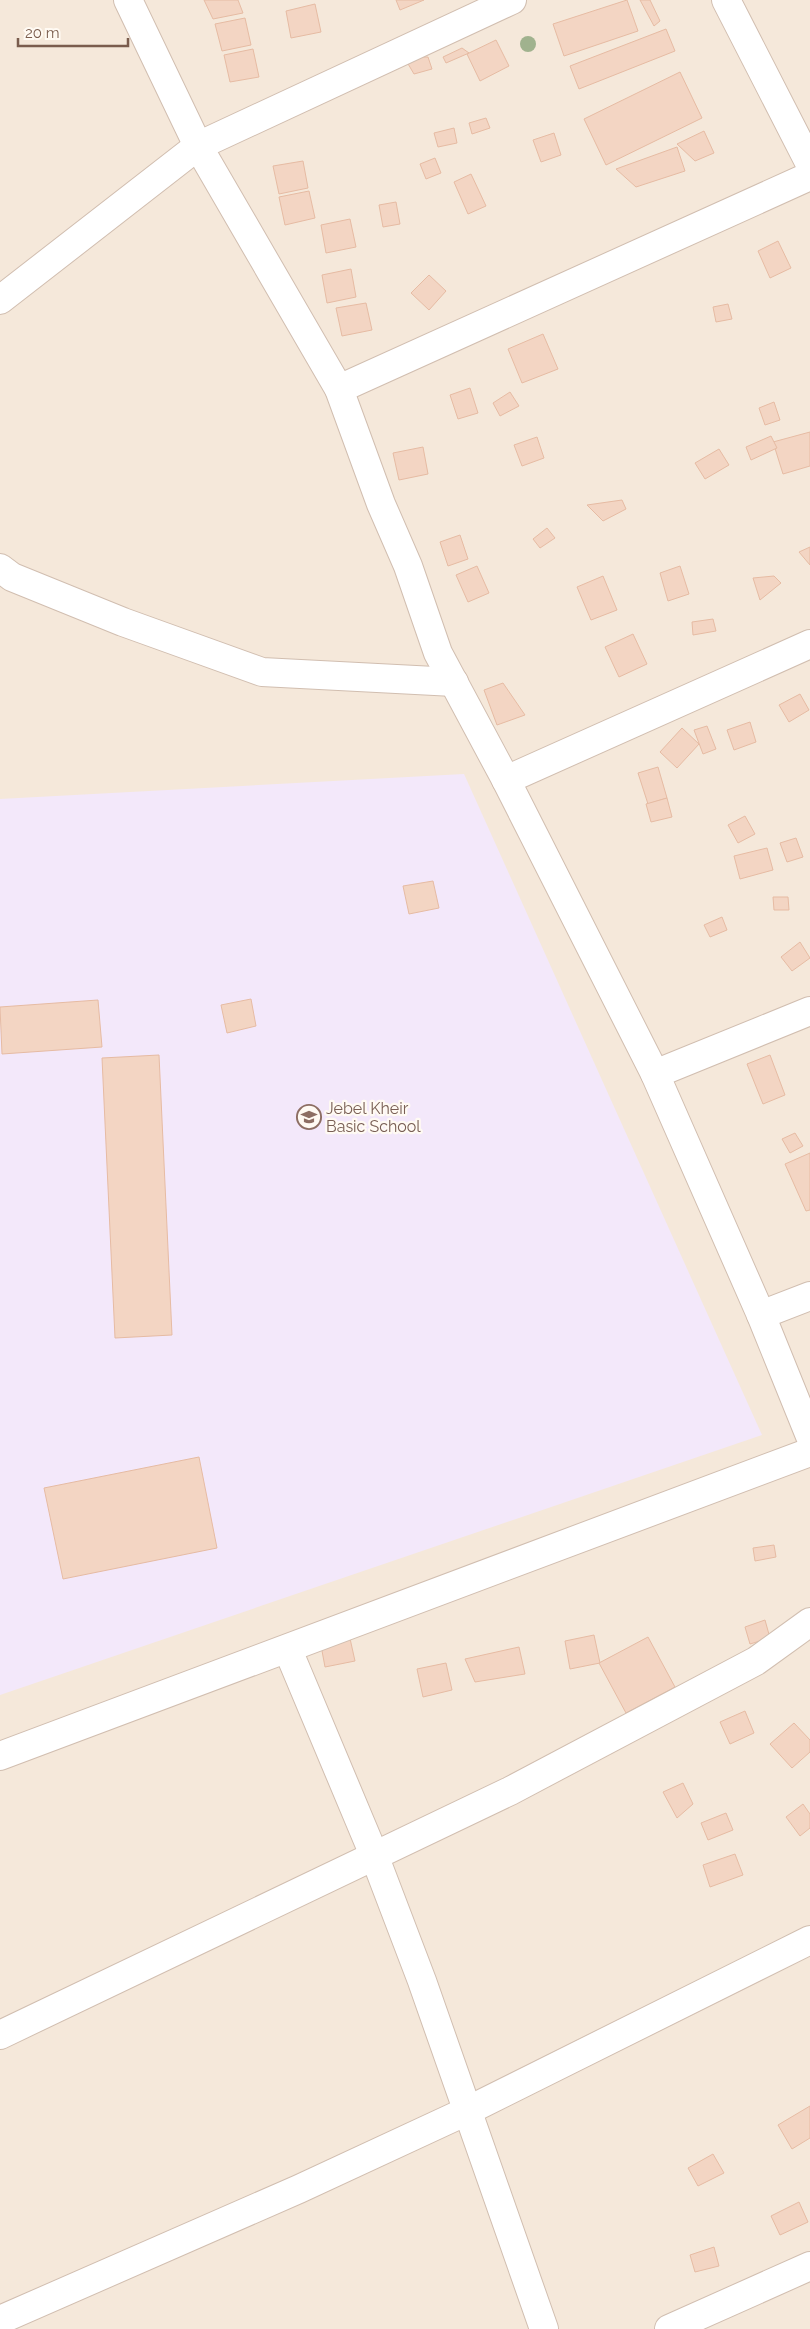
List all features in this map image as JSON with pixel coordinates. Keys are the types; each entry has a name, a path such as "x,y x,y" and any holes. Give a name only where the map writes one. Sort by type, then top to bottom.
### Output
{"street":[{"path":"128,0 198,146 339,389 381,504 408,566 438,653 506,780 655,1074 761,1315 810,1436"},
{"path":"0,300 198,146 512,0"},
{"path":"726,0 810,164"},
{"path":"339,389 810,176"},
{"path":"4,574 123,622 262,672 454,682"},
{"path":"506,780 810,644"},
{"path":"655,1074 810,1011"},
{"path":"761,1315 810,1296"},
{"path":"0,1756 288,1650 810,1452"},
{"path":"0,2035 510,1791 756,1661 810,1622"},
{"path":"288,1650 374,1855 544,2329"},
{"path":"0,2320 299,2189 467,2111 810,1940"},
{"path":"668,2329 810,2266"}],"shaded area":[{"path":"0,0 810,0 810,2329 0,2329"},
{"name":"Jebel Kheir Basic School","path":"464,774 762,1435 0,1695 0,799"}],"building":[{"path":"204,0 238,0 243,13 213,19"},
{"path":"396,0 424,0 400,10"},
{"path":"627,0 638,31 564,56 553,24"},
{"path":"640,0 650,0 660,21 654,26"},
{"path":"315,4 321,32 291,38 286,11"},
{"path":"245,18 251,45 222,51 215,24"},
{"path":"666,29 675,51 579,89 570,66"},
{"path":"496,40 509,66 480,81 467,54"},
{"path":"462,48 469,53 446,63 443,57"},
{"path":"253,49 259,77 230,82 224,55"},
{"path":"404,57 428,57 432,69 414,74"},
{"path":"680,72 702,118 606,165 584,119"},
{"path":"486,118 490,128 472,134 469,123"},
{"path":"454,128 457,143 438,147 434,133"},
{"path":"704,131 714,153 695,161 677,144"},
{"path":"554,133 561,155 541,162 533,140"},
{"path":"677,147 685,171 636,187 616,169"},
{"path":"435,158 441,173 426,179 420,164"},
{"path":"303,161 308,188 279,194 273,166"},
{"path":"471,174 486,206 468,214 454,182"},
{"path":"309,191 315,218 285,225 279,197"},
{"path":"396,202 400,224 383,227 379,205"},
{"path":"350,219 356,247 326,253 321,225"},
{"path":"778,241 791,268 770,278 758,251"},
{"path":"351,269 356,297 327,303 322,275"},
{"path":"429,275 446,291 429,310 411,293"},
{"path":"366,303 372,330 342,336 336,308"},
{"path":"728,304 732,319 716,322 713,307"},
{"path":"543,334 558,369 522,383 508,349"},
{"path":"470,388 478,413 458,419 450,395"},
{"path":"510,392 519,406 500,416 493,403"},
{"path":"774,402 780,420 765,425 759,408"},
{"path":"810,432 810,466 783,474 773,442"},
{"path":"771,436 777,448 751,460 746,447"},
{"path":"537,437 544,458 522,466 514,445"},
{"path":"423,447 428,474 399,480 393,453"},
{"path":"719,449 729,465 705,479 695,463"},
{"path":"622,500 626,509 603,521 587,505"},
{"path":"547,528 555,538 540,548 533,539"},
{"path":"460,535 468,559 448,566 440,542"},
{"path":"810,547 810,565 799,552"},
{"path":"477,566 489,593 468,602 456,575"},
{"path":"680,566 689,594 668,601 660,573"},
{"path":"603,576 617,610 591,620 577,587"},
{"path":"774,576 781,583 760,600 753,578"},
{"path":"713,619 716,631 693,635 692,622"},
{"path":"633,634 647,664 619,677 605,647"},
{"path":"503,683 525,715 497,725 484,690"},
{"path":"800,694 809,710 789,722 779,705"},
{"path":"750,722 756,742 734,750 727,730"},
{"path":"707,726 716,749 703,754 694,730"},
{"path":"682,728 699,744 677,768 660,752"},
{"path":"658,767 667,798 648,804 638,773"},
{"path":"667,798 672,817 651,822 646,804"},
{"path":"745,816 755,834 738,843 728,825"},
{"path":"796,838 803,857 787,862 780,843"},
{"path":"767,848 773,870 740,879 734,856"},
{"path":"433,881 439,908 409,914 403,886"},
{"path":"773,897 788,897 789,910 774,910"},
{"path":"722,917 727,930 710,937 704,925"},
{"path":"800,942 810,958 792,971 781,957"},
{"path":"251,999 256,1026 227,1033 221,1005"},
{"path":"98,1000 102,1047 2,1054 0,1007"},
{"path":"159,1055 172,1335 115,1338 102,1058"},
{"path":"770,1055 785,1095 763,1104 747,1064"},
{"path":"795,1133 803,1146 790,1153 782,1139"},
{"path":"810,1153 810,1210 806,1211 785,1164"},
{"path":"199,1457 217,1548 63,1579 44,1488"},
{"path":"774,1545 776,1557 755,1561 753,1548"},
{"path":"765,1620 770,1638 750,1644 745,1627"},
{"path":"349,1634 355,1661 325,1667 320,1640"},
{"path":"594,1635 600,1663 570,1669 565,1641"},
{"path":"648,1637 675,1687 626,1713 599,1663"},
{"path":"519,1647 525,1674 475,1682 465,1659"},
{"path":"446,1663 452,1690 423,1697 417,1669"},
{"path":"745,1711 754,1733 730,1744 720,1722"},
{"path":"794,1723 810,1740 810,1752 792,1768 770,1744"},
{"path":"683,1783 693,1804 677,1818 663,1792"},
{"path":"803,1804 810,1814 810,1828 800,1836 786,1817"},
{"path":"726,1813 733,1830 708,1840 701,1823"},
{"path":"735,1854 743,1875 710,1887 703,1865"},
{"path":"810,2106 810,2138 792,2149 778,2125"},
{"path":"713,2154 724,2173 698,2186 688,2168"},
{"path":"799,2202 808,2222 780,2235 771,2216"},
{"path":"714,2247 719,2266 695,2272 690,2255"}],"place":[{"name":"Jebel Kheir Basic School","path":"309,1117"}]}
